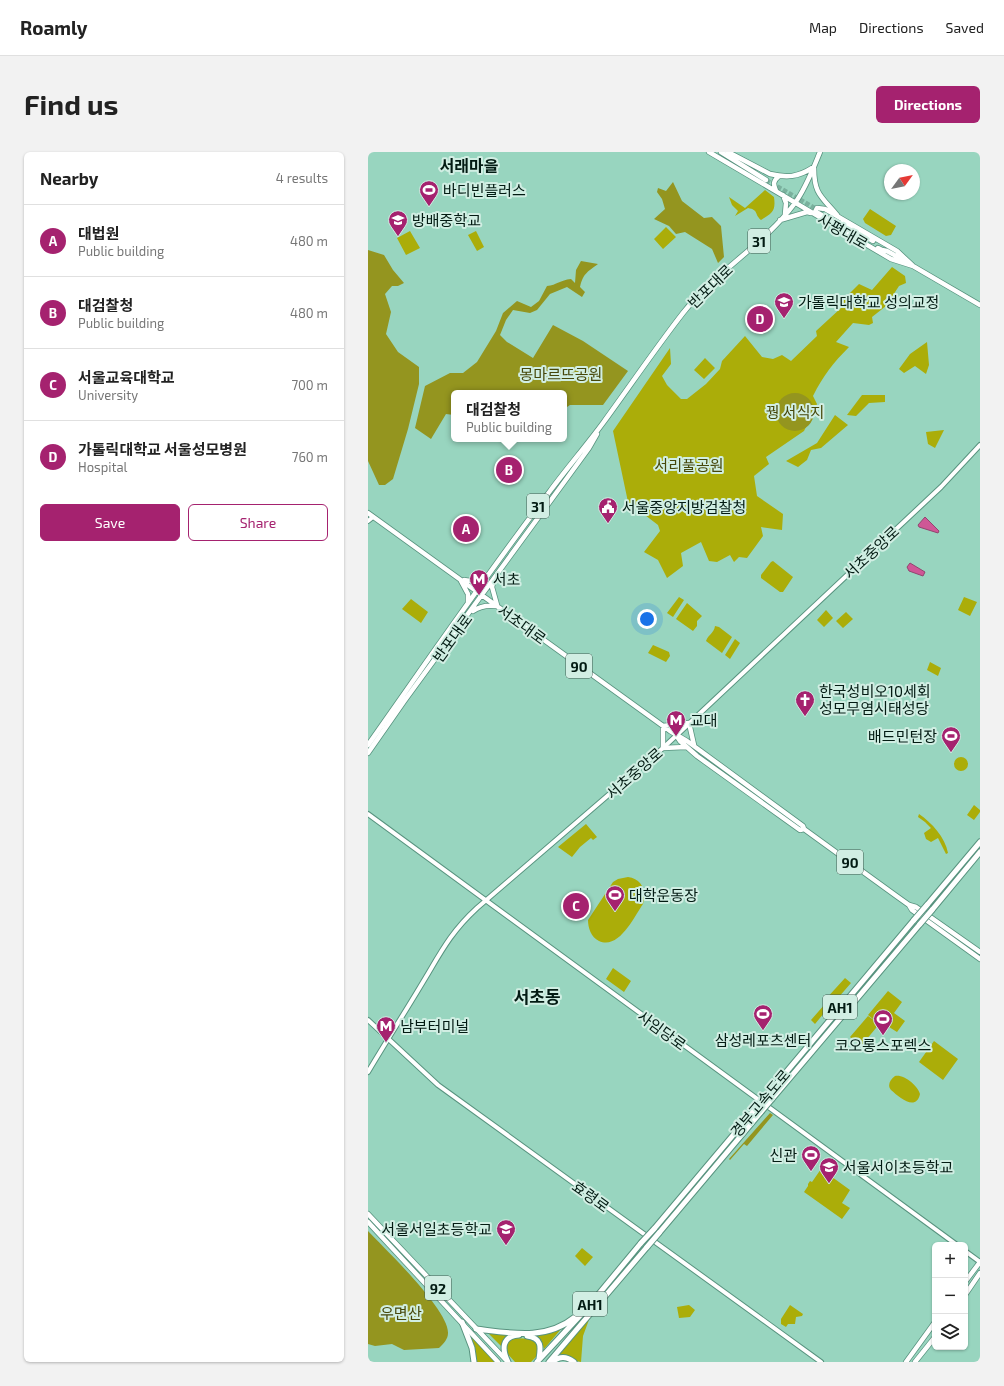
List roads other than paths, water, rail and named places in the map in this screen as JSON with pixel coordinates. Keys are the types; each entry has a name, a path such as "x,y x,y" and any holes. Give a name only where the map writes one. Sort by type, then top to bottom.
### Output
{"highway":[{"name":"경부고속도로","path":"538,1361 588,1307 980,842"},
{"name":"경부고속도로","path":"549,1362 980,852"},
{"path":"476,1329 498,1332 546,1332 563,1326 588,1307"},
{"path":"462,1322 472,1348 474,1362"},
{"path":"508,1362 504,1352 504,1345 510,1338 517,1335 532,1337 538,1341 540,1347 538,1361"},
{"path":"552,1362 562,1357 568,1358 574,1362"}],"main road":[{"name":"사평대로","path":"709,152 765,182 776,191 818,214 891,259 913,266 980,305"},
{"path":"715,152 765,182"},
{"path":"720,152 765,182"},
{"path":"728,152 770,174 779,176 799,176 814,166"},
{"name":"반포대로","path":"368,745 488,575 602,424 633,379 685,310 780,220 796,202 820,152"},
{"path":"814,166 814,180 817,192 839,217"},
{"path":"765,182 768,182 771,177 770,174"},
{"path":"776,191 774,182 779,176"},
{"path":"783,195 786,203 785,214"},
{"path":"818,214 815,212 818,207 839,217 897,251 913,266"},
{"path":"780,220 807,212 818,214 913,266"},
{"name":"반포대로","path":"368,753 589,448 602,424"},
{"name":"서초중앙로","path":"368,1072 449,937 468,916 663,748 940,487 980,445"},
{"name":"서초대로","path":"368,513 663,726 676,736 686,747 800,830 804,829"},
{"path":"368,521 373,517"},
{"path":"460,579 469,582 481,579 488,575"},
{"path":"460,579 468,597 467,605"},
{"path":"470,613 477,608 488,605 498,606 492,587 494,580"},
{"path":"686,747 663,748 663,726 689,723 694,745"},
{"name":"서초대로","path":"676,736 694,745 803,826 804,829 909,905 916,907 980,952"},
{"name":"사임당로","path":"368,814 953,1242"},
{"name":"서초대로","path":"909,905 912,910 980,959"},
{"name":"효령로","path":"368,1020 438,1085 821,1362"},
{"name":"92","path":"368,1214 508,1362"},
{"name":"92","path":"368,1222 498,1362"},
{"path":"968,1253 980,1262 968,1278"},
{"path":"968,1291 980,1273"},
{"path":"906,1362 932,1326"},
{"path":"915,1362 932,1341"}],"tunnel":[{"path":"766,180 820,211"}],"place":[{"name":"바디빈플러스","path":"429,207"},
{"name":"방배중학교","path":"398,237"},
{"name":"가톨릭대학교 서울성모병원","path":"760,319"},
{"name":"가톨릭대학교 성의교정","path":"784,319"},
{"name":"대검찰청","path":"509,470"},
{"name":"서울중앙지방검찰청","path":"608,524"},
{"name":"대법원","path":"466,529"},
{"name":"서초","path":"479,596"},
{"name":"한국성비오10세회 성모무염시태성당","path":"805,717"},
{"name":"교대","path":"676,737"},
{"name":"배드민턴장","path":"951,753"},
{"name":"서울교육대학교","path":"576,906"},
{"name":"대학운동장","path":"615,912"},
{"name":"삼성레포츠센터","path":"763,1031"},
{"name":"코오롱스포렉스","path":"883,1036"},
{"name":"남부터미널","path":"386,1043"},
{"name":"신관","path":"811,1172"},
{"name":"서울서이초등학교","path":"829,1184"},
{"name":"서울서일초등학교","path":"506,1246"}],"district":[{"name":"서래마을","path":"469,165"},
{"name":"서초동","path":"537,996"}],"park label":[{"name":"몽마르뜨공원","path":"561,374"},
{"name":"꿩 서식지","path":"795,412"},
{"name":"서리풀공원","path":"689,465"},
{"name":"우면산","path":"401,1313"}]}
